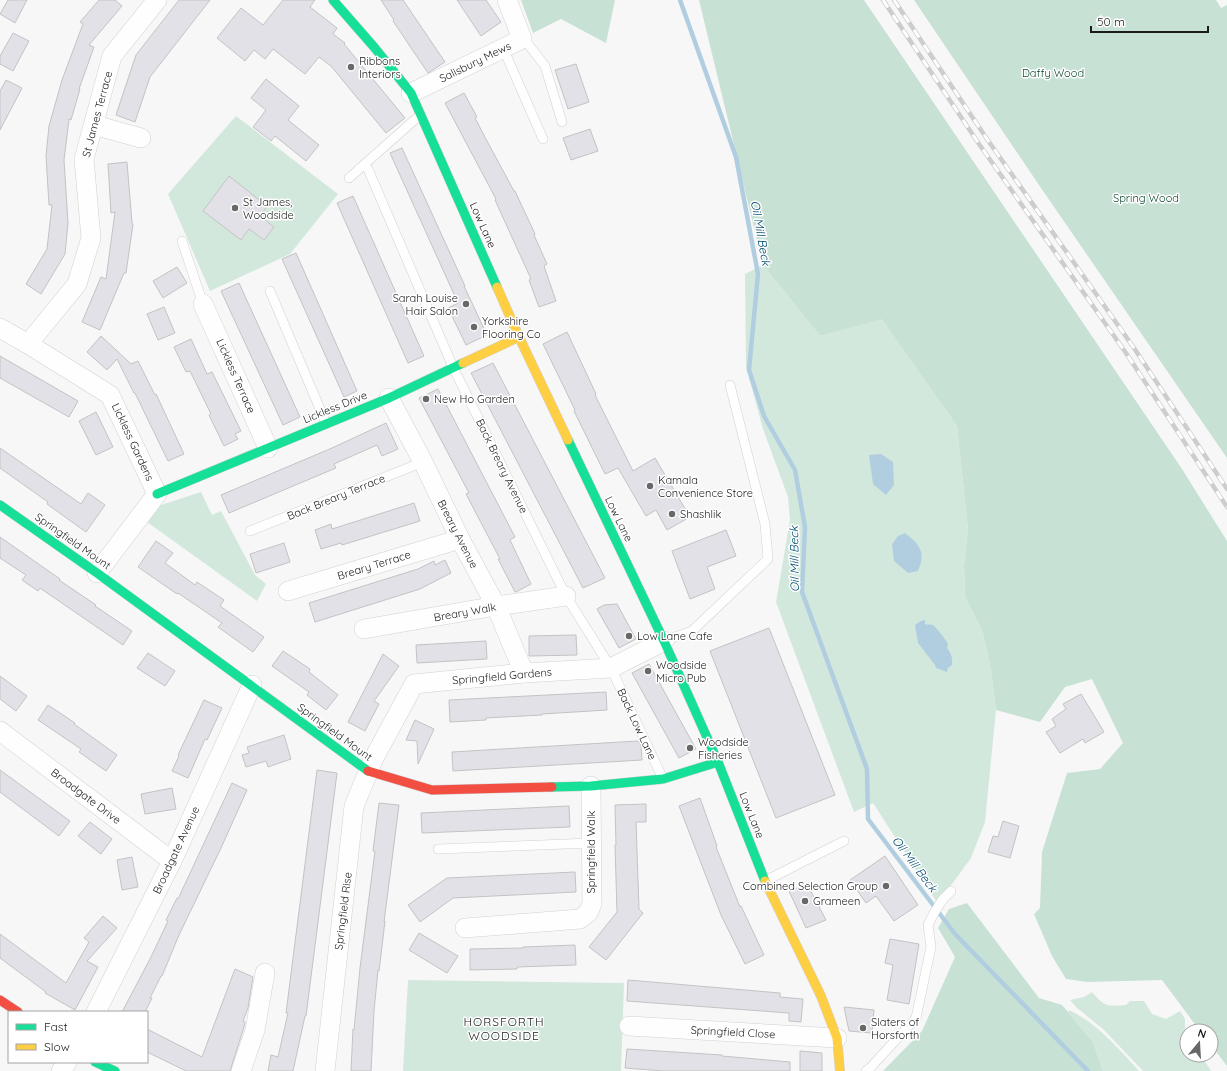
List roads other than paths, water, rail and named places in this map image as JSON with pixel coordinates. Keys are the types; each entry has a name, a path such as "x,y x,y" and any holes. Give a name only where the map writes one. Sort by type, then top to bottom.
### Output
{"street":[{"name":"St James Terrace","path":"28,344 77,284 91,238 84,159 112,56 156,0"},
{"name":"Low Lane","path":"333,0 374,47 411,93 421,114 519,337 664,641 718,762 765,881 821,996 837,1038 840,1071"},
{"name":"Salisbury Mews","path":"411,93 522,39 507,0"},
{"path":"94,125 141,138"},
{"name":"Lickless Terrace","path":"203,304 268,448"},
{"name":"Lickless Gardens","path":"0,328 110,395 157,494 97,573"},
{"name":"Lickless Drive","path":"157,494 389,398 519,337"},
{"name":"Breary Avenue","path":"389,398 423,462 460,539 496,606 524,673"},
{"name":"Springfield Mount","path":"0,505 252,685 372,763 432,790 591,786 663,779 718,762"},
{"name":"Breary Terrace","path":"288,591 460,539"},
{"name":"Breary Walk","path":"364,629 496,606 566,596"},
{"name":"Springfield Gardens","path":"372,763 414,684 524,673 611,668 664,641"},
{"name":"Broadgate Avenue","path":"97,1011 172,861 252,685"},
{"name":"Broadgate Drive","path":"2,736 172,861"},
{"name":"Springfield Rise","path":"325,1071 354,806 372,763"},
{"name":"Springfield Walk","path":"465,928 580,919 588,913 592,904 591,786"},
{"path":"241,1071 255,1030 265,973"},
{"path":"0,1000 16,1011"},
{"name":"Springfield Close","path":"629,1026 837,1038"},
{"path":"61,1071 67,1063"},
{"path":"95,1065 115,1071"}],"lane":[{"path":"522,39 528,44 545,66 562,122"},
{"path":"504,48 544,140"},
{"path":"349,178 421,114"},
{"name":"Back Breary Avenue","path":"368,170 454,367 566,596 611,668"},
{"path":"182,241 203,304"},
{"path":"270,291 326,423"},
{"path":"664,641 692,631 768,559 766,524 730,385"},
{"name":"Back Breary Terrace","path":"250,531 423,462"},
{"name":"Back Low Lane","path":"611,668 663,779"},
{"path":"765,881 844,841"},
{"path":"438,849 591,843"},
{"path":"866,1071 916,1018 931,947 928,925 934,912 951,891"}],"water":[{"path":"881,454 893,462 894,485 886,495 873,484 869,455"},
{"path":"905,533 918,545 920,549 921,559 918,571 908,573 894,561 892,544 898,536"},
{"path":"925,620 925,624 934,626 948,644 947,648 950,652 952,665 948,668 947,672 936,668 918,643 915,625"}],"waterway":[{"name":"Oil Mill Beck","path":"680,0 736,157 758,274 749,370 764,416 795,470 805,527 802,592 867,769 868,819 955,934 1088,1071"}],"railway":[{"path":"883,0 979,144 1126,353 1227,507"},
{"path":"894,0 987,139 1134,348 1227,489"}],"place":[{"name":"Ribbons Interiors","path":"351,67"},
{"name":"St James, Woodside","path":"235,208"},
{"name":"Sarah Louise Hair Salon","path":"466,304"},
{"name":"Yorkshire Flooring Co","path":"474,327"},
{"name":"New Ho Garden","path":"426,399"},
{"name":"Kamala Convenience Store","path":"650,486"},
{"name":"Shashlik","path":"672,514"},
{"name":"Low Lane Cafe","path":"629,636"},
{"name":"Woodside Micro Pub","path":"648,671"},
{"name":"Woodside Fisheries","path":"690,748"},
{"name":"Combined Selection Group","path":"886,886"},
{"name":"Grameen","path":"805,901"},
{"name":"Slaters of Horsforth","path":"863,1028"}],"district":[{"name":"HORSFORTH WOODSIDE","path":"504,1028"}],"park label":[{"name":"Daffy Wood","path":"1053,73"},
{"name":"Spring Wood","path":"1146,198"}]}
